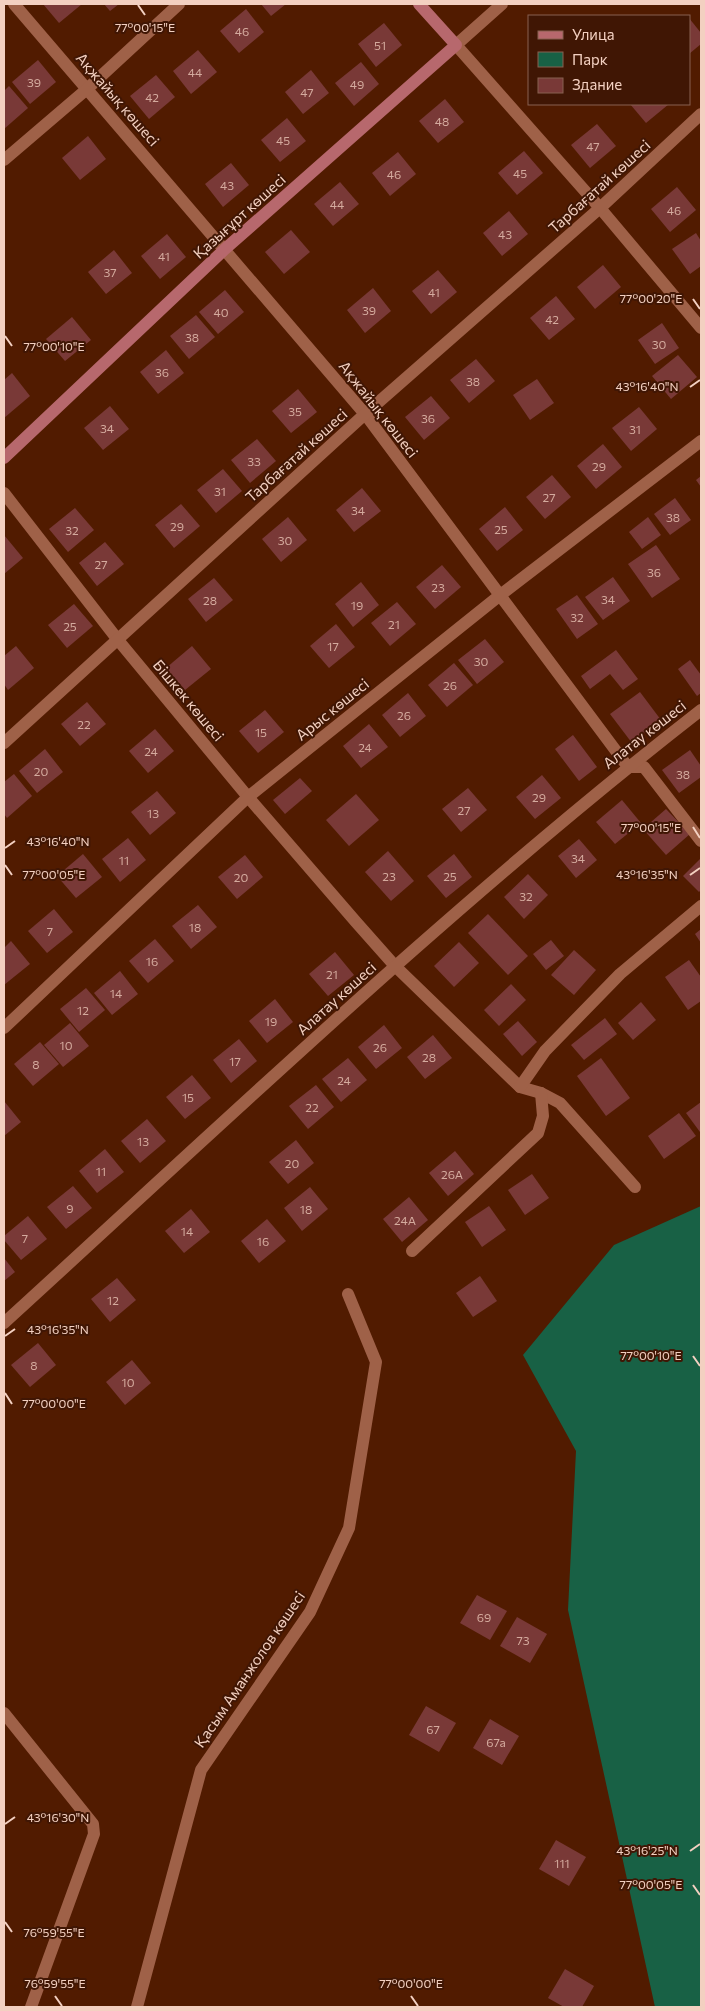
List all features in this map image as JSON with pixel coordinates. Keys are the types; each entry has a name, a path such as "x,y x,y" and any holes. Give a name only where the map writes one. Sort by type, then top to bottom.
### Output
{"street":[{"name":"Ақжайық көшесі","path":"14,4 366,414 628,767"},
{"path":"4,160 179,4"},
{"path":"419,4 600,208 701,328"},
{"name":"Қазығұрт көшесі","path":"4,458 225,249 502,4"},
{"name":"Тарбағатай көшесі","path":"4,743 366,414 600,208 701,114"},
{"name":"Арыс көшесі","path":"4,1028 248,797 500,596 701,441"},
{"name":"Бішкек көшесі","path":"4,493 118,640 248,797 356,922 395,966 520,1087"},
{"name":"Алатау көшесі","path":"4,1323 395,966 628,767 701,710"},
{"path":"628,767 644,767 701,840"},
{"path":"635,1187 560,1103 541,1093 520,1087 546,1051 620,974 701,906"},
{"path":"412,1250 538,1132 542,1116 541,1093"},
{"name":"Қасым Аманжолов көшесі","path":"137,2007 201,1770 310,1612 349,1528 376,1362 348,1294"},
{"path":"4,1713 86,1813 93,1824 94,1834 31,2007"}],"green space":[{"path":"701,1206 701,2007 655,2007 568,1610 576,1451 523,1355 614,1245"}],"building":[{"path":"43,4 82,4 59,23"},
{"path":"104,4 119,4 110,11"},
{"path":"261,4 286,4 271,16"},
{"path":"246,9 264,32 239,53 220,31"},
{"path":"690,19 701,33 701,44 690,53"},
{"path":"384,23 402,45 376,67 358,44"},
{"path":"198,50 217,72 191,94 173,71"},
{"path":"38,60 56,82 30,104 12,82"},
{"path":"361,62 379,84 354,106 335,83"},
{"path":"311,70 329,93 303,114 285,92"},
{"path":"156,75 175,97 149,119 130,96"},
{"path":"9,86 28,108 4,129 4,91"},
{"path":"445,99 464,122 438,143 419,121"},
{"path":"631,105 668,105 646,123"},
{"path":"287,118 306,141 280,162 261,140"},
{"path":"597,124 616,146 590,168 571,145"},
{"path":"88,136 106,159 80,180 62,158"},
{"path":"524,151 543,173 517,195 498,173"},
{"path":"398,152 416,174 390,196 372,173"},
{"path":"231,163 249,185 223,207 205,184"},
{"path":"340,182 359,204 333,226 314,204"},
{"path":"677,187 696,210 670,232 651,209"},
{"path":"509,211 528,234 502,256 483,233"},
{"path":"291,230 310,252 284,274 265,252"},
{"path":"696,233 701,241 701,266 690,274 672,249"},
{"path":"167,234 186,257 160,279 141,256"},
{"path":"114,250 132,273 106,294 88,272"},
{"path":"603,265 621,287 595,309 577,287"},
{"path":"438,270 457,292 431,314 412,291"},
{"path":"373,288 391,311 365,333 347,310"},
{"path":"225,290 244,312 218,334 199,312"},
{"path":"556,296 575,319 549,340 530,318"},
{"path":"196,315 215,337 189,359 170,336"},
{"path":"72,317 91,340 65,361 46,339"},
{"path":"662,323 679,348 655,364 638,340"},
{"path":"166,350 184,373 158,394 140,372"},
{"path":"678,355 697,377 671,399 652,376"},
{"path":"476,359 495,381 469,403 450,380"},
{"path":"12,373 30,396 4,418 4,380"},
{"path":"537,379 554,403 530,420 513,395"},
{"path":"298,389 317,412 291,433 272,411"},
{"path":"431,396 450,418 424,440 405,417"},
{"path":"110,406 129,429 103,450 84,428"},
{"path":"639,407 657,429 631,451 612,428"},
{"path":"257,439 276,461 250,483 231,460"},
{"path":"603,444 622,467 596,489 577,466"},
{"path":"223,469 242,491 216,513 197,490"},
{"path":"552,475 571,497 545,519 526,497"},
{"path":"701,476 701,487 696,480"},
{"path":"362,488 381,511 354,532 336,510"},
{"path":"675,498 691,520 670,535 654,514"},
{"path":"181,504 200,526 174,548 155,525"},
{"path":"505,507 523,530 497,551 479,529"},
{"path":"75,508 94,530 68,552 49,529"},
{"path":"288,517 307,540 281,562 262,539"},
{"path":"648,517 661,535 642,549 629,532"},
{"path":"4,535 23,558 4,574"},
{"path":"105,542 124,564 97,586 79,563"},
{"path":"656,545 680,579 652,598 628,564"},
{"path":"442,565 461,587 435,609 416,587"},
{"path":"613,577 630,601 603,620 585,597"},
{"path":"214,578 233,600 206,622 188,599"},
{"path":"361,582 379,605 353,627 335,604"},
{"path":"577,595 598,624 577,639 556,609"},
{"path":"397,602 416,624 390,646 371,623"},
{"path":"74,604 93,626 67,648 48,625"},
{"path":"336,624 355,647 329,668 310,646"},
{"path":"485,639 504,662 477,684 458,660"},
{"path":"16,646 34,668 8,690 4,684 4,656"},
{"path":"192,646 211,669 185,690 166,668"},
{"path":"616,650 638,679 623,690 610,674 590,689 581,676"},
{"path":"690,660 701,675 701,693 697,696 678,669"},
{"path":"454,663 473,685 447,707 428,685"},
{"path":"640,692 661,720 632,743 610,714"},
{"path":"408,693 426,716 400,737 382,715"},
{"path":"87,702 106,724 80,746 61,724"},
{"path":"265,710 284,732 258,753 239,731"},
{"path":"369,724 388,747 361,768 343,746"},
{"path":"155,729 174,751 148,773 129,751"},
{"path":"573,735 597,767 579,781 555,749"},
{"path":"45,749 63,772 37,793 19,771"},
{"path":"690,750 701,766 701,777 679,793 662,770"},
{"path":"14,774 32,796 7,818 4,814 4,782"},
{"path":"542,775 561,798 535,819 516,797"},
{"path":"300,778 312,791 285,814 273,800"},
{"path":"468,788 487,810 461,832 442,809"},
{"path":"157,791 176,813 150,835 131,812"},
{"path":"356,794 379,820 349,846 326,820"},
{"path":"622,800 641,823 615,844 596,822"},
{"path":"666,809 690,834 666,855 643,829"},
{"path":"128,838 146,860 120,882 102,859"},
{"path":"579,839 597,860 576,878 558,856"},
{"path":"388,851 414,881 391,901 365,872"},
{"path":"83,854 102,877 76,898 57,876"},
{"path":"454,854 472,877 446,898 427,876"},
{"path":"245,855 263,877 237,899 218,877"},
{"path":"701,858 701,890 699,892 683,876"},
{"path":"528,874 548,895 524,919 504,897"},
{"path":"198,905 217,927 191,949 172,926"},
{"path":"54,909 73,932 47,953 28,931"},
{"path":"488,914 528,956 508,975 468,933"},
{"path":"701,929 701,943 695,934"},
{"path":"155,939 174,961 148,983 129,961"},
{"path":"551,940 564,956 546,970 533,954"},
{"path":"11,941 30,964 4,985 4,948"},
{"path":"459,942 479,963 454,987 434,966"},
{"path":"574,950 596,970 574,995 551,975"},
{"path":"335,952 354,975 328,996 309,974"},
{"path":"689,960 701,977 701,1001 688,1010 665,977"},
{"path":"120,971 138,994 112,1015 94,993"},
{"path":"511,984 526,1000 499,1026 484,1010"},
{"path":"86,988 105,1010 79,1032 60,1009"},
{"path":"275,999 293,1022 267,1043 249,1021"},
{"path":"641,1002 656,1020 633,1040 618,1023"},
{"path":"605,1018 617,1034 584,1060 571,1045"},
{"path":"518,1021 537,1042 522,1056 503,1034"},
{"path":"70,1023 89,1046 63,1067 44,1045"},
{"path":"384,1025 402,1048 376,1069 358,1047"},
{"path":"433,1035 452,1058 425,1079 407,1057"},
{"path":"239,1039 257,1061 231,1083 213,1060"},
{"path":"40,1042 59,1064 33,1086 14,1064"},
{"path":"348,1058 367,1080 341,1102 322,1079"},
{"path":"601,1058 630,1098 606,1116 577,1076"},
{"path":"192,1075 211,1098 185,1119 166,1097"},
{"path":"316,1085 334,1107 308,1129 289,1106"},
{"path":"4,1101 21,1122 4,1136"},
{"path":"701,1102 701,1130 700,1132 686,1113"},
{"path":"679,1113 696,1136 664,1159 648,1136"},
{"path":"147,1119 166,1141 140,1163 121,1141"},
{"path":"296,1140 314,1163 288,1184 269,1162"},
{"path":"105,1149 124,1172 97,1193 79,1171"},
{"path":"455,1151 474,1174 448,1196 429,1173"},
{"path":"532,1174 549,1198 525,1215 508,1190"},
{"path":"73,1186 92,1208 66,1229 47,1207"},
{"path":"310,1187 328,1209 302,1231 284,1208"},
{"path":"409,1197 428,1220 402,1242 383,1219"},
{"path":"489,1206 506,1230 482,1247 465,1222"},
{"path":"191,1209 210,1232 184,1253 165,1231"},
{"path":"28,1216 47,1239 21,1260 4,1240 4,1236"},
{"path":"267,1219 286,1241 259,1263 241,1241"},
{"path":"4,1258 15,1272 4,1281"},
{"path":"480,1276 497,1301 473,1317 456,1293"},
{"path":"117,1278 136,1300 110,1322 91,1299"},
{"path":"38,1343 56,1365 30,1387 11,1365"},
{"path":"132,1360 151,1383 125,1405 106,1382"},
{"path":"477,1595 507,1611 490,1640 460,1623"},
{"path":"517,1617 547,1634 530,1663 500,1646"},
{"path":"426,1706 456,1723 439,1752 409,1735"},
{"path":"490,1719 519,1736 502,1765 473,1748"},
{"path":"556,1840 586,1857 569,1886 539,1869"},
{"path":"565,1969 594,1986 582,2007 564,2007 548,1998"}]}
